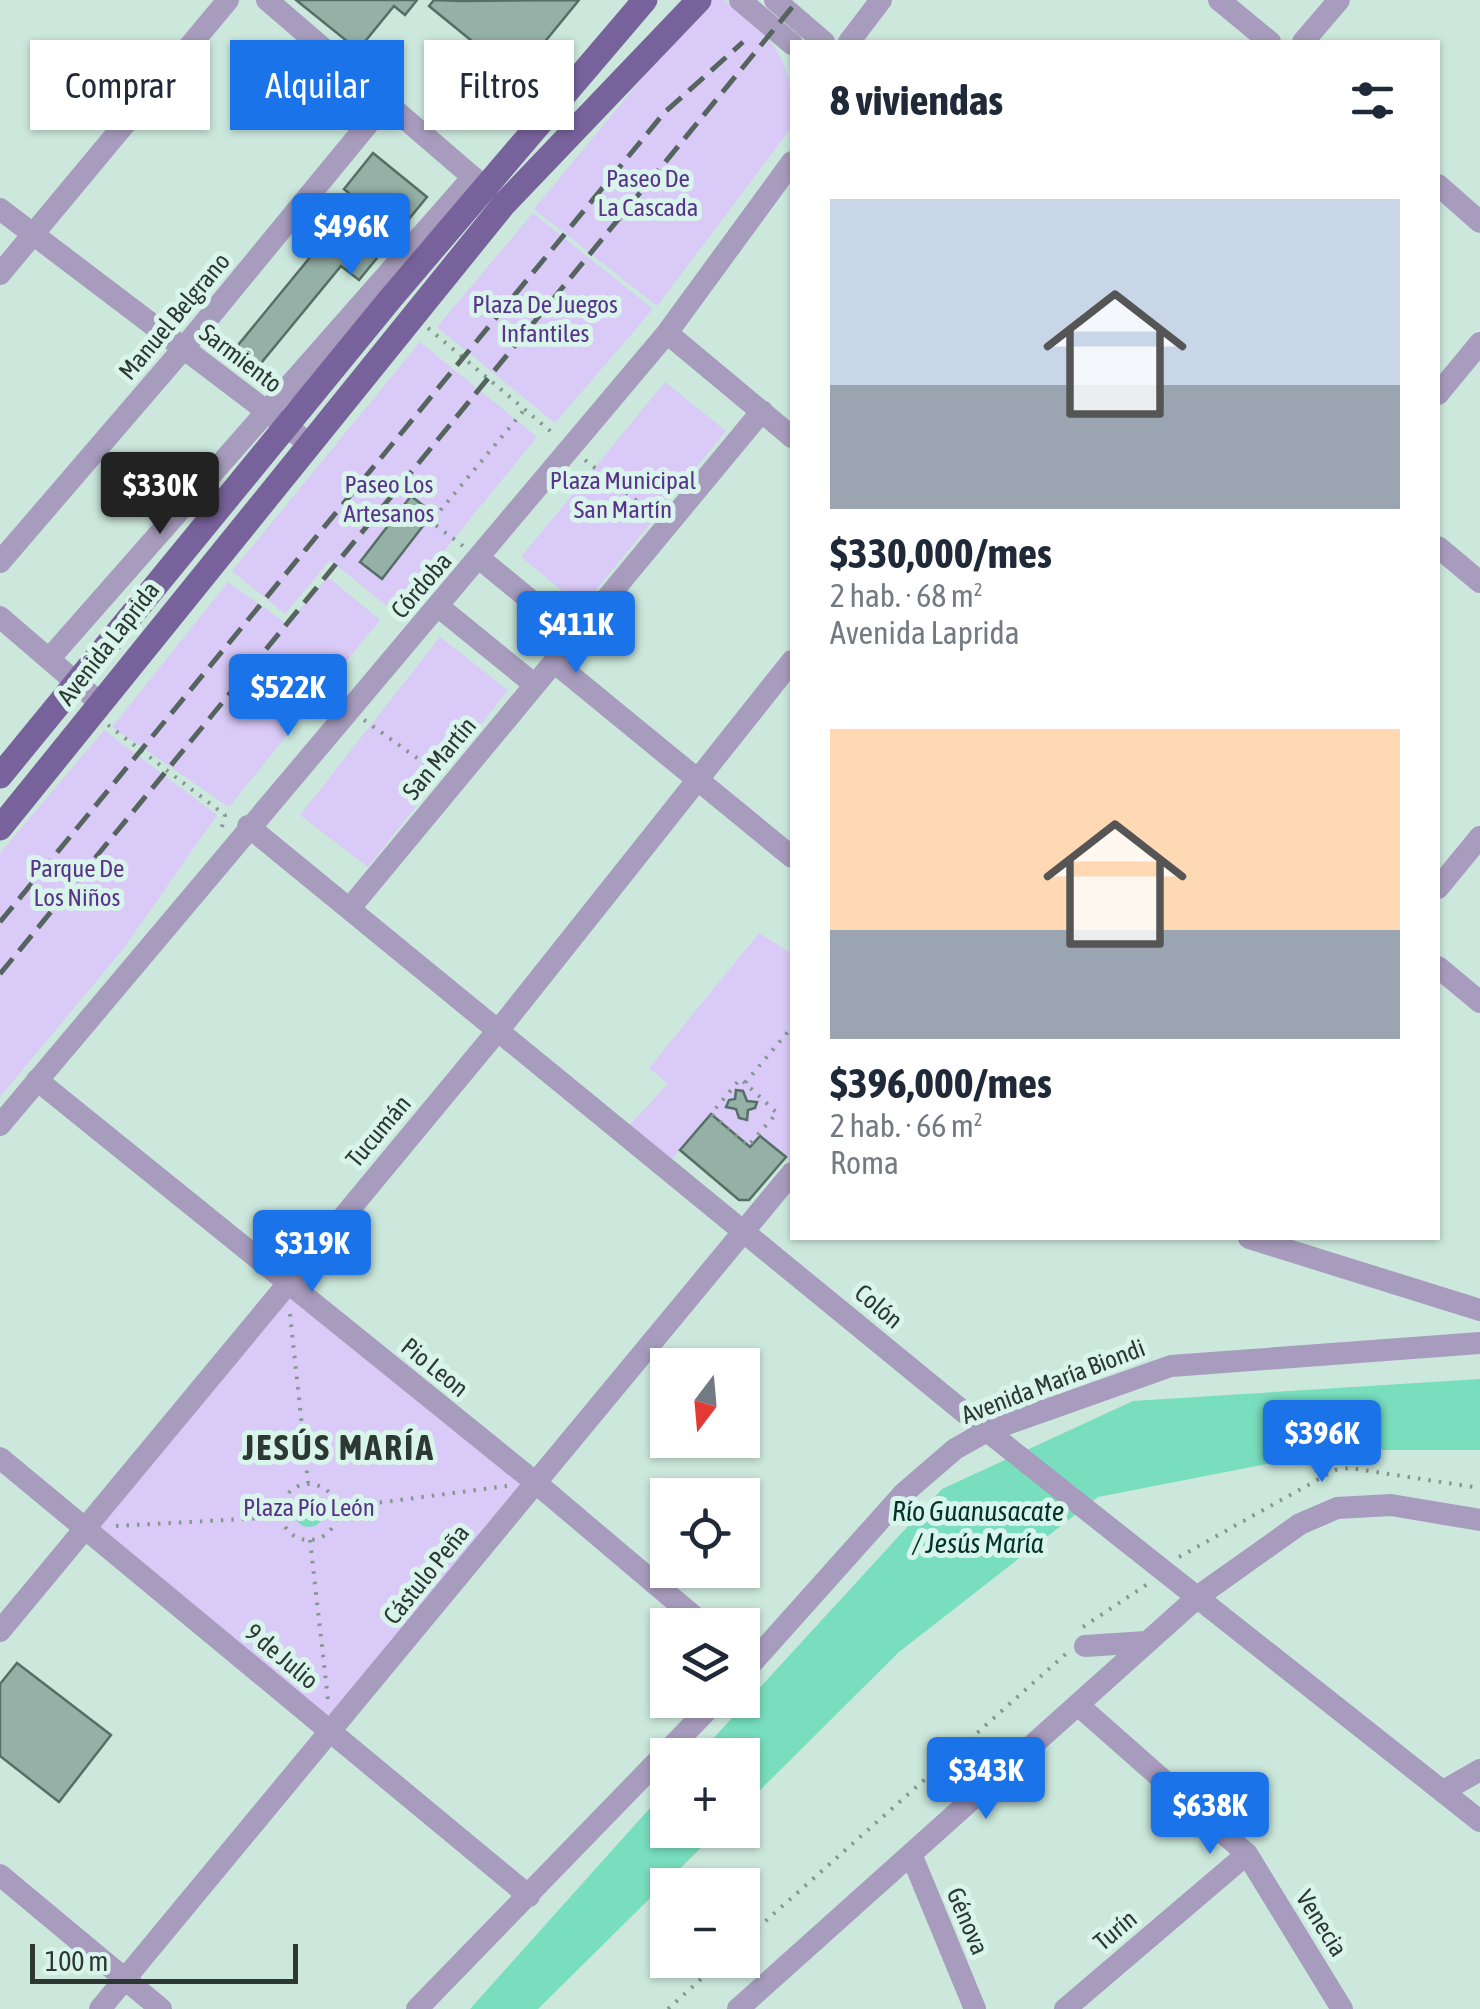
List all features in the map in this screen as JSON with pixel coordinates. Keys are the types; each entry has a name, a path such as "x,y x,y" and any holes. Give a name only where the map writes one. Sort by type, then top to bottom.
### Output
{"main road":[{"name":"Avenida Laprida","path":"0,776 286,427 645,0"},
{"name":"Avenida Laprida","path":"0,828 108,708 286,427 411,314 488,190 699,0"}],"street":[{"path":"0,274 228,0"},
{"path":"266,0 313,40"},
{"path":"740,0 790,42"},
{"path":"775,0 822,40"},
{"path":"851,40 881,0"},
{"path":"1219,0 1268,40"},
{"path":"1306,40 1339,0"},
{"path":"404,118 488,190"},
{"name":"Manuel Belgrano","path":"0,562 183,349 363,130"},
{"name":"Córdoba","path":"0,1125 667,333 790,165"},
{"path":"1440,187 1480,222"},
{"name":"Sarmiento","path":"0,209 286,427"},
{"path":"667,333 790,435"},
{"path":"1440,392 1480,343"},
{"name":"San Martín","path":"350,908 762,411"},
{"path":"50,660 286,427"},
{"path":"1440,549 1480,582"},
{"path":"479,558 575,636"},
{"path":"439,607 535,685"},
{"path":"0,617 108,708"},
{"path":"554,662 790,854"},
{"name":"Tucumán","path":"0,1630 500,1028 790,664"},
{"name":"Colón","path":"248,826 500,1028 996,1438 1200,1595 1480,1821"},
{"path":"1440,886 1480,837"},
{"path":"1440,969 1480,1002"},
{"name":"Pio Leon","path":"37,1080 536,1483 684,1608"},
{"name":"Cástulo Peña","path":"100,2009 332,1734 790,1175"},
{"path":"1255,1240 1480,1310"},
{"name":"Avenida María Biondi","path":"760,1650 904,1493 955,1449 996,1438 1170,1366 1480,1344"},
{"name":"9 de Julio","path":"0,1458 529,1896"},
{"path":"738,2009 1200,1595 1300,1524 1337,1508 1391,1505 1480,1520"},
{"path":"1086,1646 1146,1642"},
{"name":"Venecia","path":"1078,1705 1247,1854 1342,2009"},
{"path":"417,2009 701,1718"},
{"path":"1480,1770 1445,1790 1480,1834"},
{"name":"Génova","path":"911,1854 975,2009"},
{"name":"Turín","path":"1065,2009 1247,1854"},
{"path":"0,1875 161,2009"}],"path":[{"path":"411,314 668,525"},
{"path":"479,558 434,524 434,518 524,409"},
{"path":"108,708 108,727 225,816 219,836 230,848"},
{"path":"348,708 453,784"},
{"path":"745,1083 790,1029"},
{"path":"740,1079 745,1083 776,1113 748,1146 710,1114 740,1079"},
{"path":"287,1284 308,1483"},
{"path":"308,1483 329,1491 338,1508 334,1526 310,1540 292,1534 281,1517 287,1493 308,1483"},
{"path":"338,1508 536,1483"},
{"path":"85,1528 281,1517"},
{"path":"310,1540 332,1734"},
{"path":"668,2009 702,1978"}],"green space":[{"name":"Paseo De La Cascada","path":"707,0 725,0 778,53 789,83 790,130 657,306 534,209"},
{"name":"Plaza De Juegos Infantiles","path":"533,213 653,309 555,423 437,327"},
{"name":"Paseo Los Artesanos","path":"420,342 537,437 394,612 330,560 285,614 232,571"},
{"name":"Plaza Municipal San Martín","path":"665,382 726,431 582,607 521,557"},
{"path":"328,577 380,620 229,807 112,727 228,582 287,624"},
{"path":"440,637 508,690 368,867 300,815"},
{"name":"Parque De Los Niños","path":"104,730 217,815 124,948 0,1097 0,853"},
{"path":"759,933 790,953 790,1161 760,1136 750,1147 711,1114 666,1166 624,1131 668,1084 649,1068"},
{"name":"Plaza Pío León","path":"287,1284 536,1483 332,1734 85,1528"}],"water":[{"name":"Río Guanusacate / Jesús María","path":"1480,1379 1480,1450 1338,1450 1098,1497 899,1652 760,1790 760,1738 714,1738 732,1718 760,1718 760,1687 942,1489 1133,1401"},
{"path":"309,1497 320,1501 324,1512 320,1523 309,1527 298,1523 294,1512 298,1501"},
{"path":"650,1808 650,1848 701,1848 681,1868 650,1868 650,1898 538,2009 470,2009"}],"building":[{"path":"296,0 417,0 405,15 394,6 366,40 346,40"},
{"path":"434,0 579,0 546,40 471,40 429,6"},
{"path":"373,153 427,197 359,280 341,266 257,368 234,350 357,200 344,189"},
{"path":"411,496 433,513 382,579 360,562"},
{"path":"736,1090 743,1091 747,1101 757,1102 755,1108 748,1110 747,1120 739,1118 736,1109 726,1107 729,1100 735,1099"},
{"path":"711,1114 750,1147 760,1136 786,1157 749,1200 739,1200 680,1150"},
{"path":"17,1663 111,1735 59,1802 0,1756 0,1684"}],"railway":[{"path":"0,974 798,0"},
{"path":"0,922 664,113 743,42"}],"district":[{"name":"JESÚS MARÍA","path":"339,1447"}]}
